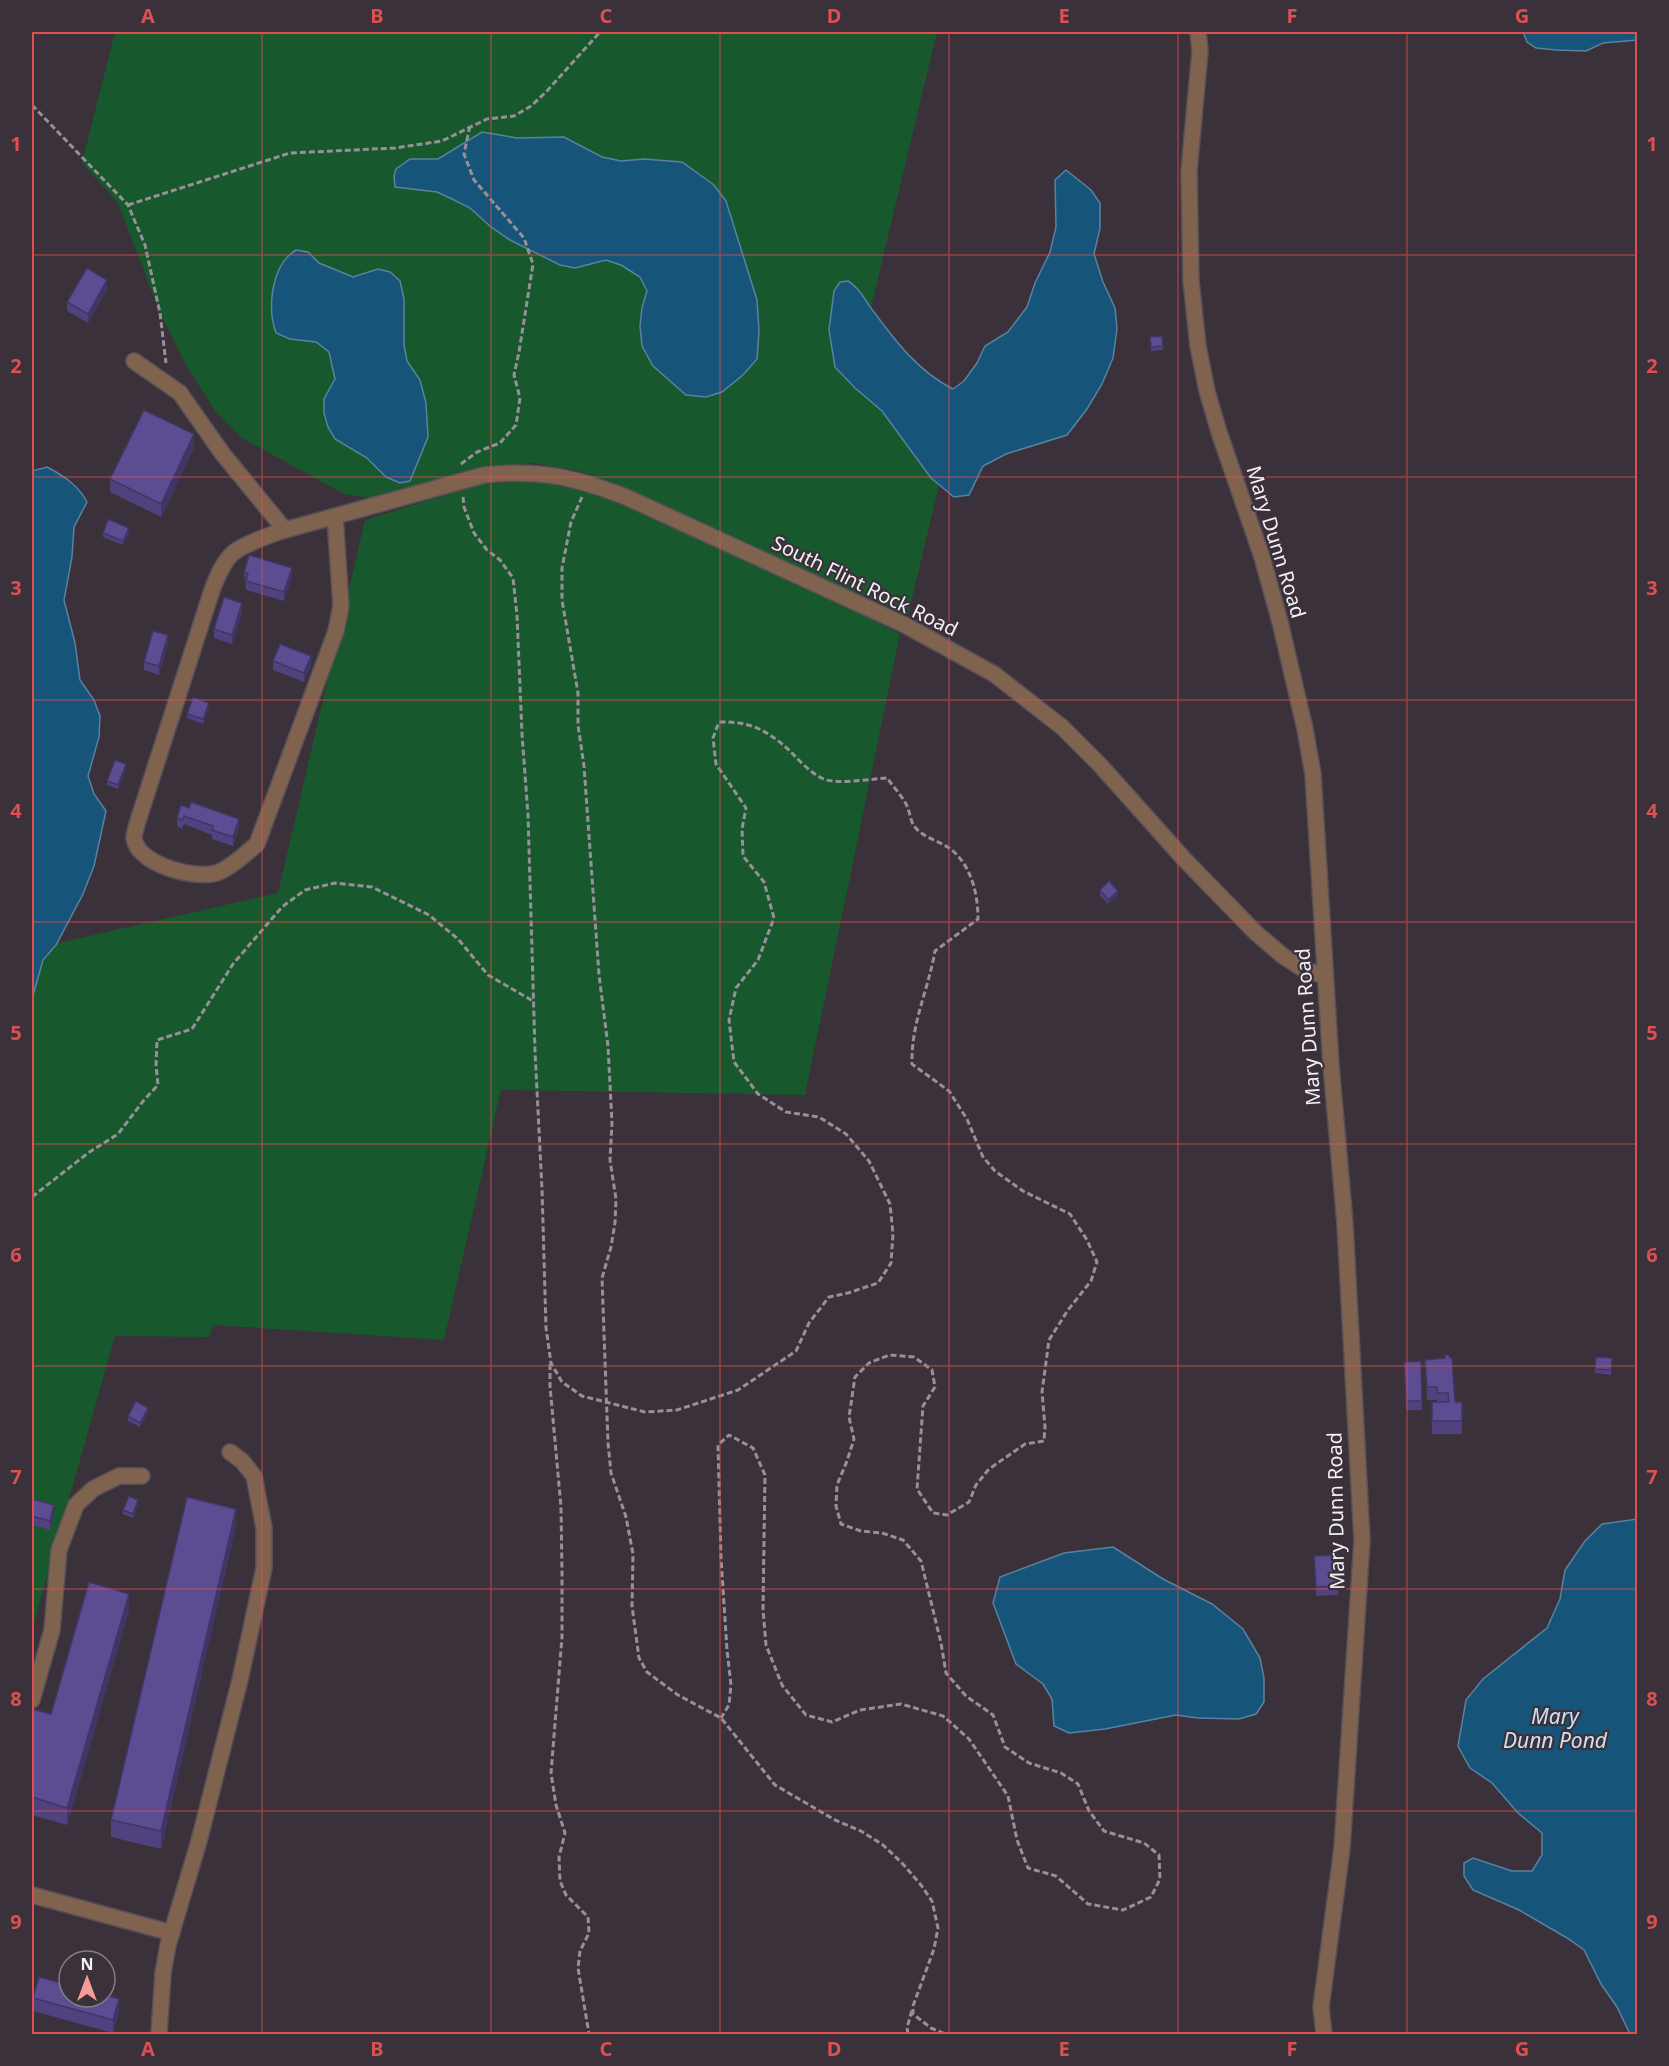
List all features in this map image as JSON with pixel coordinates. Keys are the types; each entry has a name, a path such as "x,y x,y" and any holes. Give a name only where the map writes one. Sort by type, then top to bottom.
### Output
{"street":[{"name":"Mary Dunn Road","path":"1198,32 1200,51 1189,171 1191,281 1198,346 1207,391 1219,432 1262,557 1314,774 1324,976 1345,1224 1362,1540 1342,1848 1321,2007 1324,2034"},
{"path":"134,362 180,393 222,453 285,530"},
{"name":"South Flint Rock Road","path":"335,517 341,606 336,632 257,844 239,860 217,873 189,874 160,866 143,854 134,839 137,824 212,590 222,567 231,554 285,530 484,475 513,472 554,474 589,482 626,497 769,562 905,626 994,675 1062,728 1101,766 1184,859 1256,933 1283,956 1303,969 1324,976"},
{"path":"159,2034 163,1973 172,1933 208,1806 240,1680 264,1568 264,1528 254,1476 242,1461 230,1452"},
{"path":"32,1700 52,1630 59,1550 76,1505 93,1489 120,1476 142,1476"},
{"path":"32,1895 172,1933"}],"path":[{"path":"128,205 290,153 395,148 442,141 470,125 487,119 514,116 531,106 547,91 600,32"},
{"path":"32,105 128,205 145,245 160,313 169,385"},
{"path":"470,125 464,154 474,180 524,238 533,264 519,352 513,375 520,398 516,425 500,443 477,452 461,462 458,475 464,507 474,533 487,550 500,560 513,578 517,615 528,815 546,1328 561,1507 562,1637 551,1773 556,1805 565,1833 559,1857 560,1881 566,1895 588,1917 589,1933 580,1951 578,1968 590,2034"},
{"path":"589,482 571,522 562,568 562,600 578,693 598,963 608,1046 612,1123 610,1160 616,1199 611,1247 602,1278 611,1473 626,1517 633,1554 632,1606 639,1658 647,1672 678,1695 721,1718 775,1785 883,1845 902,1863 932,1901 938,1928 934,1949 913,2006 907,2028 908,2034"},
{"path":"550,1363 562,1382 582,1396 645,1412 677,1410 738,1390 796,1351 809,1323 829,1297 878,1282 891,1263 893,1234 890,1204 869,1161 846,1134 819,1117 786,1112 758,1094 734,1062 729,1020 736,988 758,960 774,918 764,882 743,856 742,829 746,808 716,764 713,738 719,722 737,721 763,729 790,751 802,765 826,780 853,781 887,778 907,806 914,826 932,840 953,850 964,865 978,899 978,919 935,951 931,975 918,1012 911,1042 912,1064 949,1091 967,1119 983,1157 995,1172 1023,1191 1070,1214 1087,1240 1097,1262 1091,1281 1068,1310 1049,1340 1042,1392 1044,1441 1025,1444 989,1469 976,1485 969,1502 947,1515 933,1513 916,1489 923,1406 935,1387 932,1370 914,1357 889,1355 869,1363 855,1377 849,1417 854,1439 848,1461 837,1485 836,1506 841,1524 861,1532 882,1533 903,1540 921,1561 946,1673 966,1695 993,1715 1005,1747 1029,1763 1060,1773 1078,1784 1089,1811 1104,1831 1144,1843 1159,1855 1160,1879 1151,1898 1123,1910 1088,1904 1056,1876 1028,1868 1017,1840 1008,1796 969,1739 942,1716 902,1704 860,1710 832,1722 806,1715 782,1685 766,1645 763,1609 765,1475 753,1448 729,1435 718,1445 721,1558 731,1685 729,1705 721,1718"},
{"path":"32,1197 88,1153 118,1134 158,1085 157,1040 192,1029 233,964 282,907 305,890 334,883 372,887 429,915 458,939 488,975 533,1001"},
{"path":"913,2006 913,2014 918,2019 945,2034"}],"green space":[{"path":"115,32 937,32 856,370 960,398 908,615 697,524 623,487 579,471 534,463 475,470 372,498 344,494 242,438 215,411 186,365 160,313 118,203 82,163"},
{"path":"519,481 554,482 577,487 634,510 836,601 900,634 805,1095 501,1090 444,1340 213,1325 209,1337 115,1336 32,1630 32,949 278,893 365,520 478,485"}],"water":[{"path":"1523,32 1637,32 1637,40 1603,43 1586,51 1556,50 1536,48 1527,42"},
{"path":"482,132 517,138 564,137 602,157 621,161 644,159 682,162 714,185 726,201 757,300 759,331 757,359 743,375 722,392 706,397 686,395 653,366 642,346 640,326 647,291 640,277 621,265 606,260 575,268 560,265 510,240 470,208 452,199 437,192 395,187 396,169 410,159 438,159"},
{"path":"1066,170 1091,190 1100,203 1100,228 1094,254 1115,308 1117,329 1113,358 1102,384 1067,435 1006,454 983,466 969,495 954,497 931,478 882,411 835,367 829,330 834,291 840,282 848,281 852,284 909,355 929,374 953,389 964,381 977,363 985,346 1008,332 1027,307 1035,283 1050,252 1056,227 1055,180"},
{"path":"296,250 308,252 319,263 353,277 378,269 390,272 400,281 404,299 404,345 407,361 420,380 426,403 428,437 410,481 400,483 386,477 367,458 335,439 324,413 324,399 335,379 329,352 316,342 290,339 276,333 272,312 273,288 281,266"},
{"path":"47,467 70,481 87,502 74,527 72,557 64,600 75,643 80,680 94,700 100,716 99,737 88,776 94,794 106,811 94,866 83,894 56,945 43,960 32,999 32,471"},
{"name":"Mary Dunn Pond","path":"1637,1519 1638,2034 1630,2034 1584,1950 1519,1910 1473,1890 1464,1876 1464,1863 1473,1858 1512,1871 1532,1871 1542,1855 1542,1833 1518,1813 1492,1783 1470,1768 1458,1746 1466,1700 1483,1679 1547,1628 1560,1599 1565,1570 1585,1541 1602,1524"},
{"path":"1113,1547 1163,1579 1212,1604 1243,1629 1260,1658 1264,1678 1264,1702 1256,1714 1239,1719 1176,1715 1105,1729 1069,1733 1054,1726 1052,1699 1043,1684 1016,1664 993,1603 1000,1577 1064,1553"}],"building":[{"path":"87,268 107,280 88,314 67,302"},
{"path":"1162,336 1163,346 1151,347 1150,337"},
{"path":"144,410 194,434 161,504 110,479"},
{"path":"108,519 129,528 123,541 103,533"},
{"path":"249,555 292,568 284,592 246,581 248,573 244,572"},
{"path":"224,597 242,603 232,635 214,629"},
{"path":"153,631 168,635 159,666 144,662"},
{"path":"280,644 311,656 304,673 273,661"},
{"path":"193,697 209,703 203,719 187,714"},
{"path":"115,760 126,764 118,785 107,781"},
{"path":"191,802 239,819 233,837 212,830 213,826 184,816 182,820 177,818 181,805 189,808"},
{"path":"1109,881 1118,891 1108,900 1100,890"},
{"path":"1445,1355 1452,1358 1455,1402 1462,1402 1462,1421 1432,1421 1432,1402 1449,1402 1448,1393 1437,1393 1437,1387 1427,1387 1425,1360 1445,1358"},
{"path":"1596,1357 1612,1358 1611,1370 1595,1369"},
{"path":"1421,1361 1422,1401 1406,1401 1404,1362"},
{"path":"136,1401 148,1408 140,1423 128,1416"},
{"path":"129,1496 138,1500 133,1514 123,1510"},
{"path":"187,1497 236,1509 161,1831 111,1820"},
{"path":"33,1499 54,1505 50,1521 32,1516"},
{"path":"1337,1555 1338,1586 1316,1587 1314,1556"},
{"path":"89,1582 129,1594 67,1808 32,1797 32,1709 51,1714"},
{"path":"39,1977 57,1982 57,2005 33,1998"},
{"path":"73,2009 116,2009 113,2020"}]}
